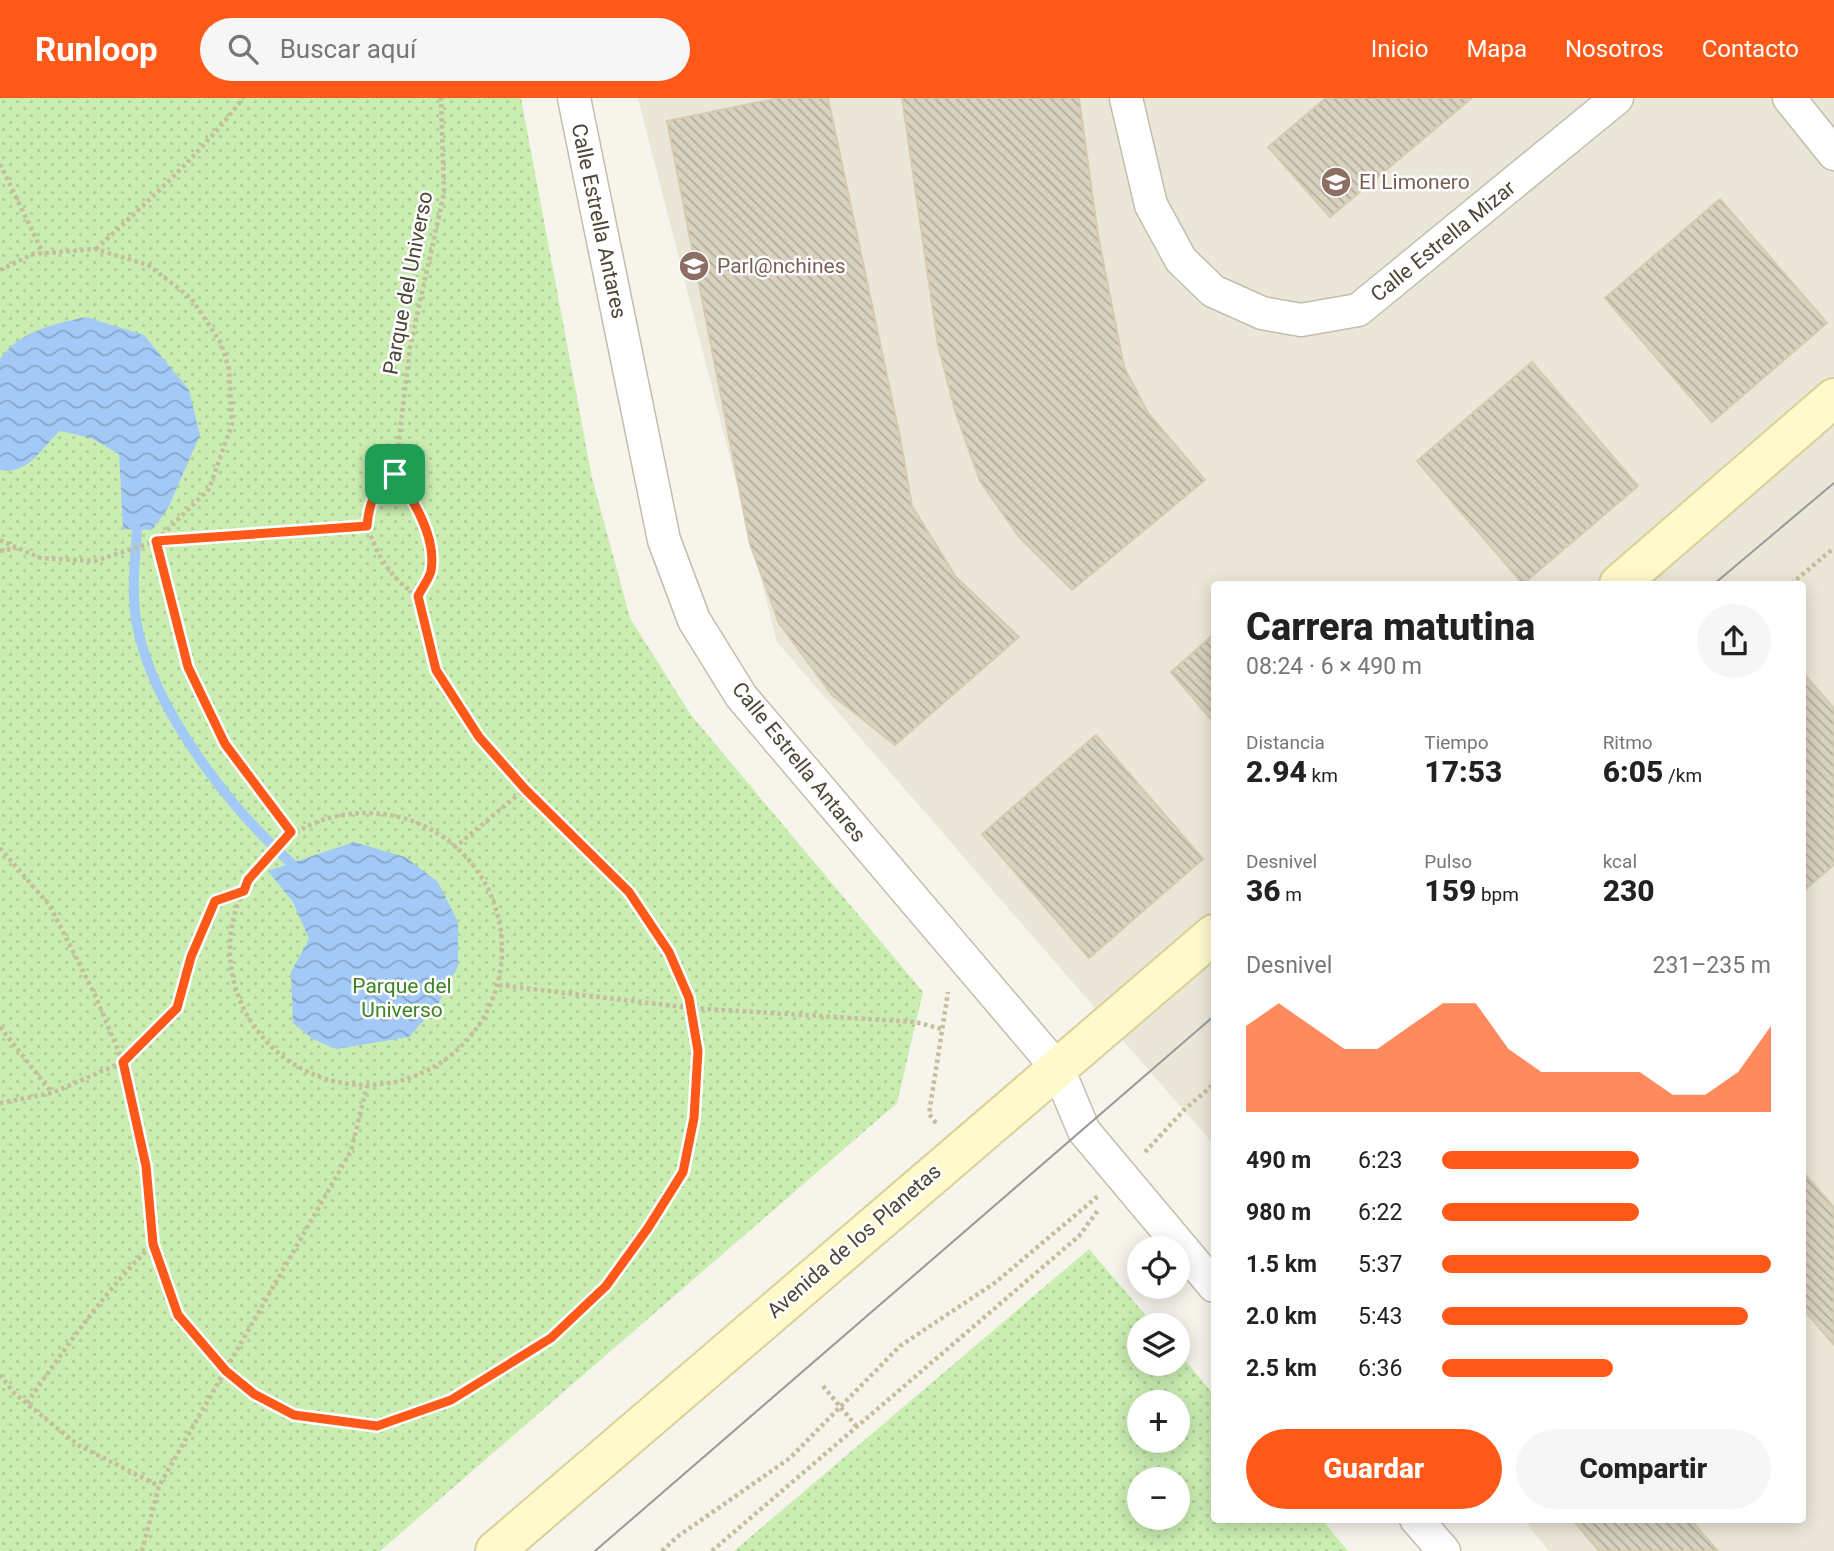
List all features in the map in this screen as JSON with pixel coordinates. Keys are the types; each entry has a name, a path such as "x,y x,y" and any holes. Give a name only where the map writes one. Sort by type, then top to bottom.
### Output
{"street":[{"name":"Calle Estrella Antares","path":"574,98 664,540 694,620 741,696 1058,1069 1084,1130 1121,1178 1211,1283"},
{"name":"Calle Estrella Mizar","path":"1126,98 1151,205 1181,260 1213,291 1262,313 1301,320 1358,310 1617,98"},
{"path":"1789,98 1834,154"},
{"path":"1622,581 1834,398"},
{"name":"Avenida de los Planetas","path":"495,1551 1211,936"},
{"path":"1420,1523 1444,1551"}],"path":[{"path":"234,98 236,107"},
{"path":"95,249 172,180 243,98"},
{"name":"Parque del Universo","path":"395,474 410,347 444,193 440,98"},
{"path":"0,164 43,253"},
{"path":"0,270 33,254 95,249 148,265 191,298 221,343 229,369 232,424 209,489 156,541"},
{"path":"0,848 50,906 95,995 123,1062 146,1166 153,1244 178,1315 226,1371 254,1394 294,1415 377,1426 451,1400 551,1338 606,1286 648,1228 683,1172 694,1118 698,1051 691,1008 669,952 629,892 525,789 479,737 436,670 418,596 431,571 428,537 416,503 395,474 378,486 369,506 367,526 375,550 389,570 402,586 418,596"},
{"path":"0,540 40,558 95,561 156,541 367,526"},
{"path":"156,541 188,667 225,744 291,832"},
{"path":"0,551 19,548"},
{"path":"1795,581 1834,548"},
{"path":"454,848 525,789"},
{"path":"355,813 393,815 438,832 454,848 482,876 503,932 499,985 485,1018 463,1048 419,1076 368,1086 347,1084 294,1065 253,1026 234,986 229,950 234,914 248,880 291,832 315,822 355,813"},
{"path":"0,1103 52,1093 123,1062 177,1008 191,957 215,901 244,891"},
{"path":"499,985 691,1008 915,1023 942,1029"},
{"path":"929,1114 948,992"},
{"path":"0,1027 52,1093"},
{"path":"142,1551 159,1486 351,1151 368,1086"},
{"path":"662,1551 677,1537 789,1458 900,1346 996,1282 1121,1178 1185,1109 1211,1087"},
{"path":"712,1551 1079,1236 1099,1209"},
{"path":"27,1403 85,1320 121,1275 153,1244"},
{"path":"0,1376 27,1403 78,1445 159,1486"},
{"path":"823,1386 857,1427"}],"shaded area":[{"path":"638,98 1834,98 1834,1551 1549,1551 1526,1523 1806,1523 1806,581 1211,581 1211,1142 777,642"}],"green space":[{"name":"Parque del Universo","path":"0,98 521,98 592,478 630,618 691,715 923,992 897,1103 380,1551 0,1551"},
{"path":"1089,1249 1127,1293 1127,1299 1132,1299 1144,1313 1127,1313 1127,1376 1190,1376 1190,1366 1211,1391 1211,1523 1324,1523 1348,1551 734,1551"}],"water":[{"path":"86,317 144,335 189,390 200,435 168,508 152,530 123,529 119,454 91,438 60,431 27,464 10,470 0,470 0,359 17,342 38,330"},
{"path":"354,842 405,857 438,882 458,922 458,966 438,1004 409,1037 336,1049 313,1039 293,1023 291,972 309,939 293,902 268,871"}],"building":[{"path":"779,98 828,98 900,437 912,506 956,577 1019,637 895,745 832,695 779,623 750,544 667,121"},
{"path":"902,98 1079,98 1098,235 1124,367 1148,413 1205,480 1072,590 1019,537 980,481 956,414 938,345"},
{"name":"El Limonero","path":"1326,98 1472,98 1330,217 1268,147"},
{"path":"1720,199 1827,323 1712,422 1605,298"},
{"path":"1532,362 1638,486 1527,581 1520,581 1417,461"},
{"path":"1211,637 1211,719 1171,672"},
{"path":"1806,676 1834,708 1834,865 1806,889"},
{"path":"1096,735 1203,859 1089,958 982,834"},
{"path":"1806,1176 1834,1207 1834,1345 1806,1313"},
{"path":"1575,1523 1694,1523 1718,1551 1599,1551"}],"waterway":[{"path":"137,530 135,614 146,657 159,690 176,722 219,785 291,863"}],"tram line":[{"path":"1718,581 1834,483"},
{"path":"595,1551 1211,1019"}],"place":[{"name":"El Limonero","path":"1336,182"},
{"name":"Parl@nchines","path":"694,266"}],"route":[{"path":"395,474 416,503 428,537 431,571 418,596 436,670 479,737 525,789 629,892 669,952 689,998 698,1051 694,1118 683,1172 648,1228 606,1286 551,1338 451,1400 377,1426 294,1415 254,1394 226,1371 178,1315 153,1244 146,1166 123,1062 177,1008 191,957 215,901 244,891 248,880 291,832 225,744 188,667 156,541 367,526 369,506 378,486 395,474"}]}
